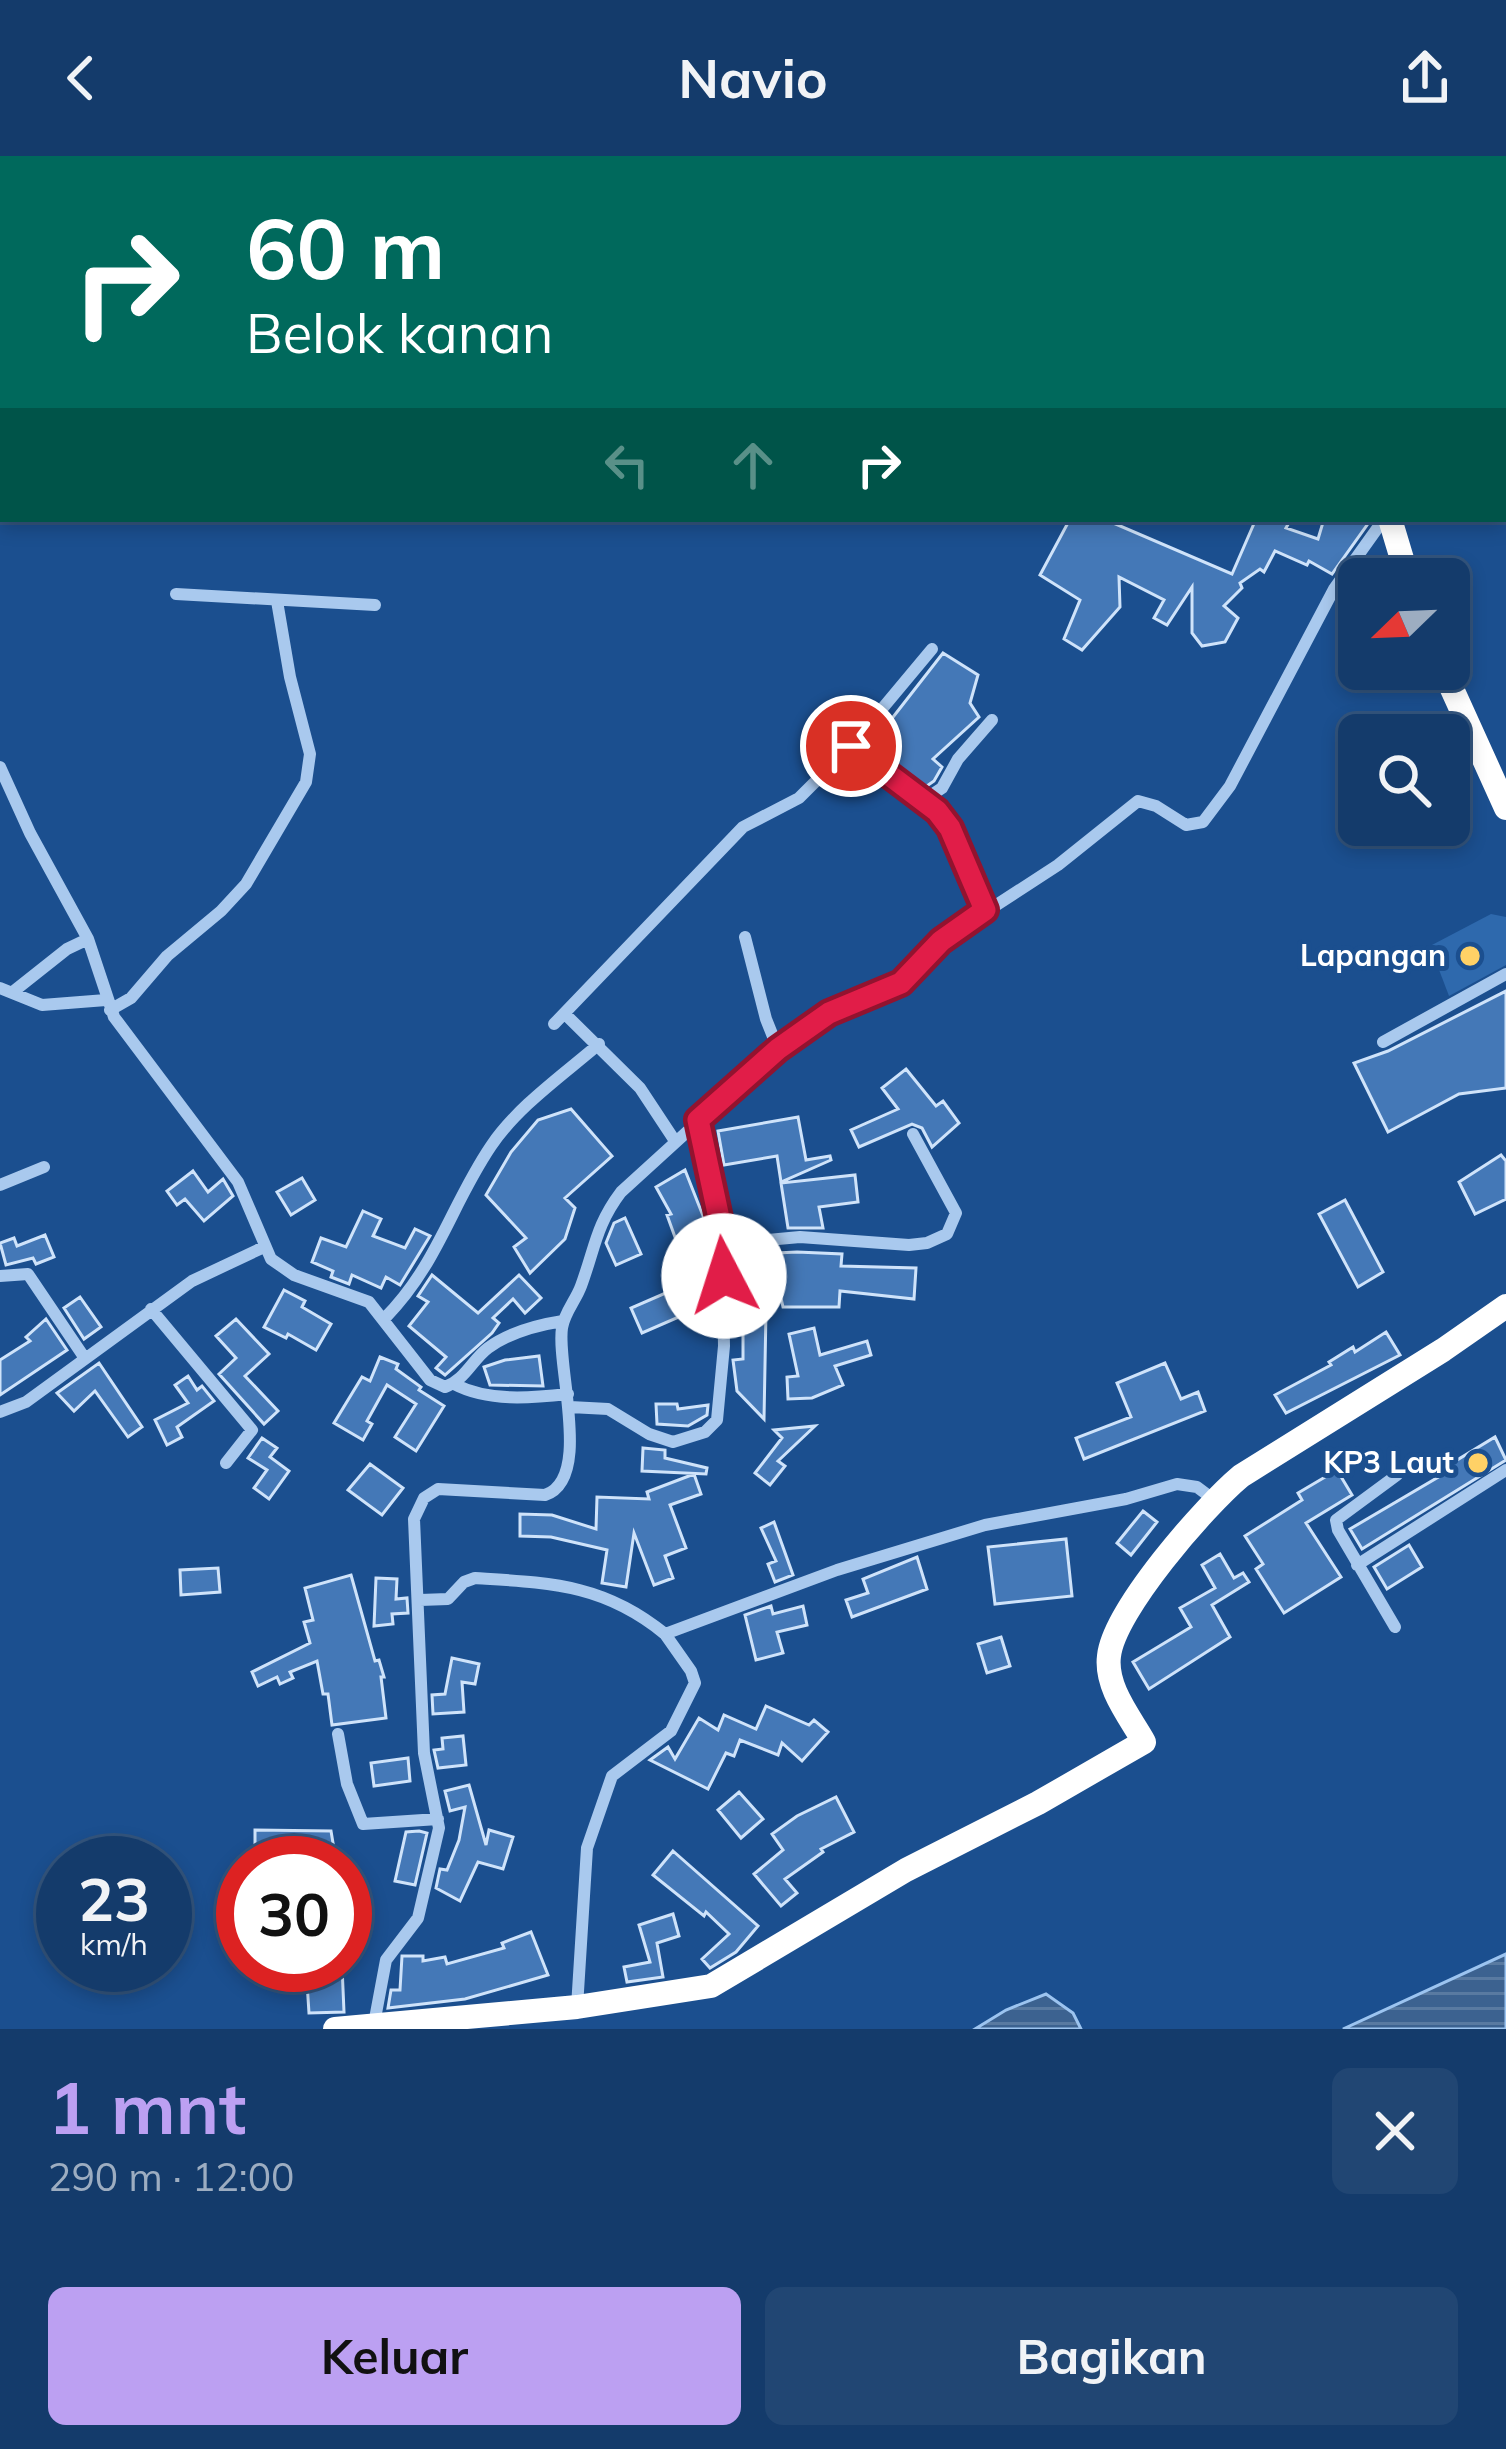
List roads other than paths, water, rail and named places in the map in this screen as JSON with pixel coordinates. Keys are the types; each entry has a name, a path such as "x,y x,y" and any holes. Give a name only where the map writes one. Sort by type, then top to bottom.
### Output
{"highway":[{"path":"1388,522 1401,558"},
{"path":"1453,690 1506,808"},
{"path":"335,2029 577,2007 693,1991 720,1982 906,1870 1144,1742 1118,1698 1110,1673 1112,1644 1144,1588 1213,1499 1241,1476 1506,1306"}],"street":[{"path":"374,2024 386,1960 412,1928 427,1893 438,1819 424,1753 414,1519 424,1498 438,1489 552,1493 565,1479 569,1400 563,1321 582,1285 605,1214 621,1192 778,1049 829,1013 901,983 941,941 1058,865 1138,801 1186,825 1203,822 1239,770 1334,589 1385,522"},
{"path":"176,594 375,605"},
{"path":"7,990 42,1006 108,1005 130,998 167,956 246,884 306,782 310,754 277,601"},
{"path":"675,1141 640,1088 599,1045 560,1019 742,826 799,797 851,746 932,649"},
{"path":"924,800 942,788 958,759 992,721"},
{"path":"851,746 924,800 950,828 985,910"},
{"path":"0,767 88,940 108,1005 124,1035 238,1182 264,1247 284,1269 354,1294 385,1318 430,1380 445,1387 454,1384 488,1348 538,1325 563,1321"},
{"path":"746,937 778,1049"},
{"path":"7,990 88,940"},
{"path":"1383,1042 1506,974"},
{"path":"385,1318 436,1253 475,1170 496,1139 599,1045"},
{"path":"454,1384 497,1397 569,1400 608,1409 649,1434 673,1442 712,1426 720,1404 724,1346 722,1244 698,1120"},
{"path":"722,1244 800,1237 909,1245 947,1234 956,1213 913,1134"},
{"path":"0,1185 44,1167"},
{"path":"0,1412 17,1408 192,1281 264,1247"},
{"path":"0,1274 28,1274 84,1357"},
{"path":"151,1310 252,1430 226,1463"},
{"path":"1358,1565 1506,1469"},
{"path":"1395,1627 1337,1530 1336,1520 1397,1475"},
{"path":"665,1634 856,1563 985,1525 1126,1499 1178,1484 1197,1487 1213,1499"},
{"path":"420,1600 448,1599 470,1579 547,1583 612,1598 665,1634 695,1684 671,1731 612,1776 587,1848 577,2007"},
{"path":"338,1734 347,1784 363,1824 438,1819"}],"place":[{"name":"Lapangan","path":"1470,956"},
{"name":"KP3 Laut","path":"1478,1463"}]}
